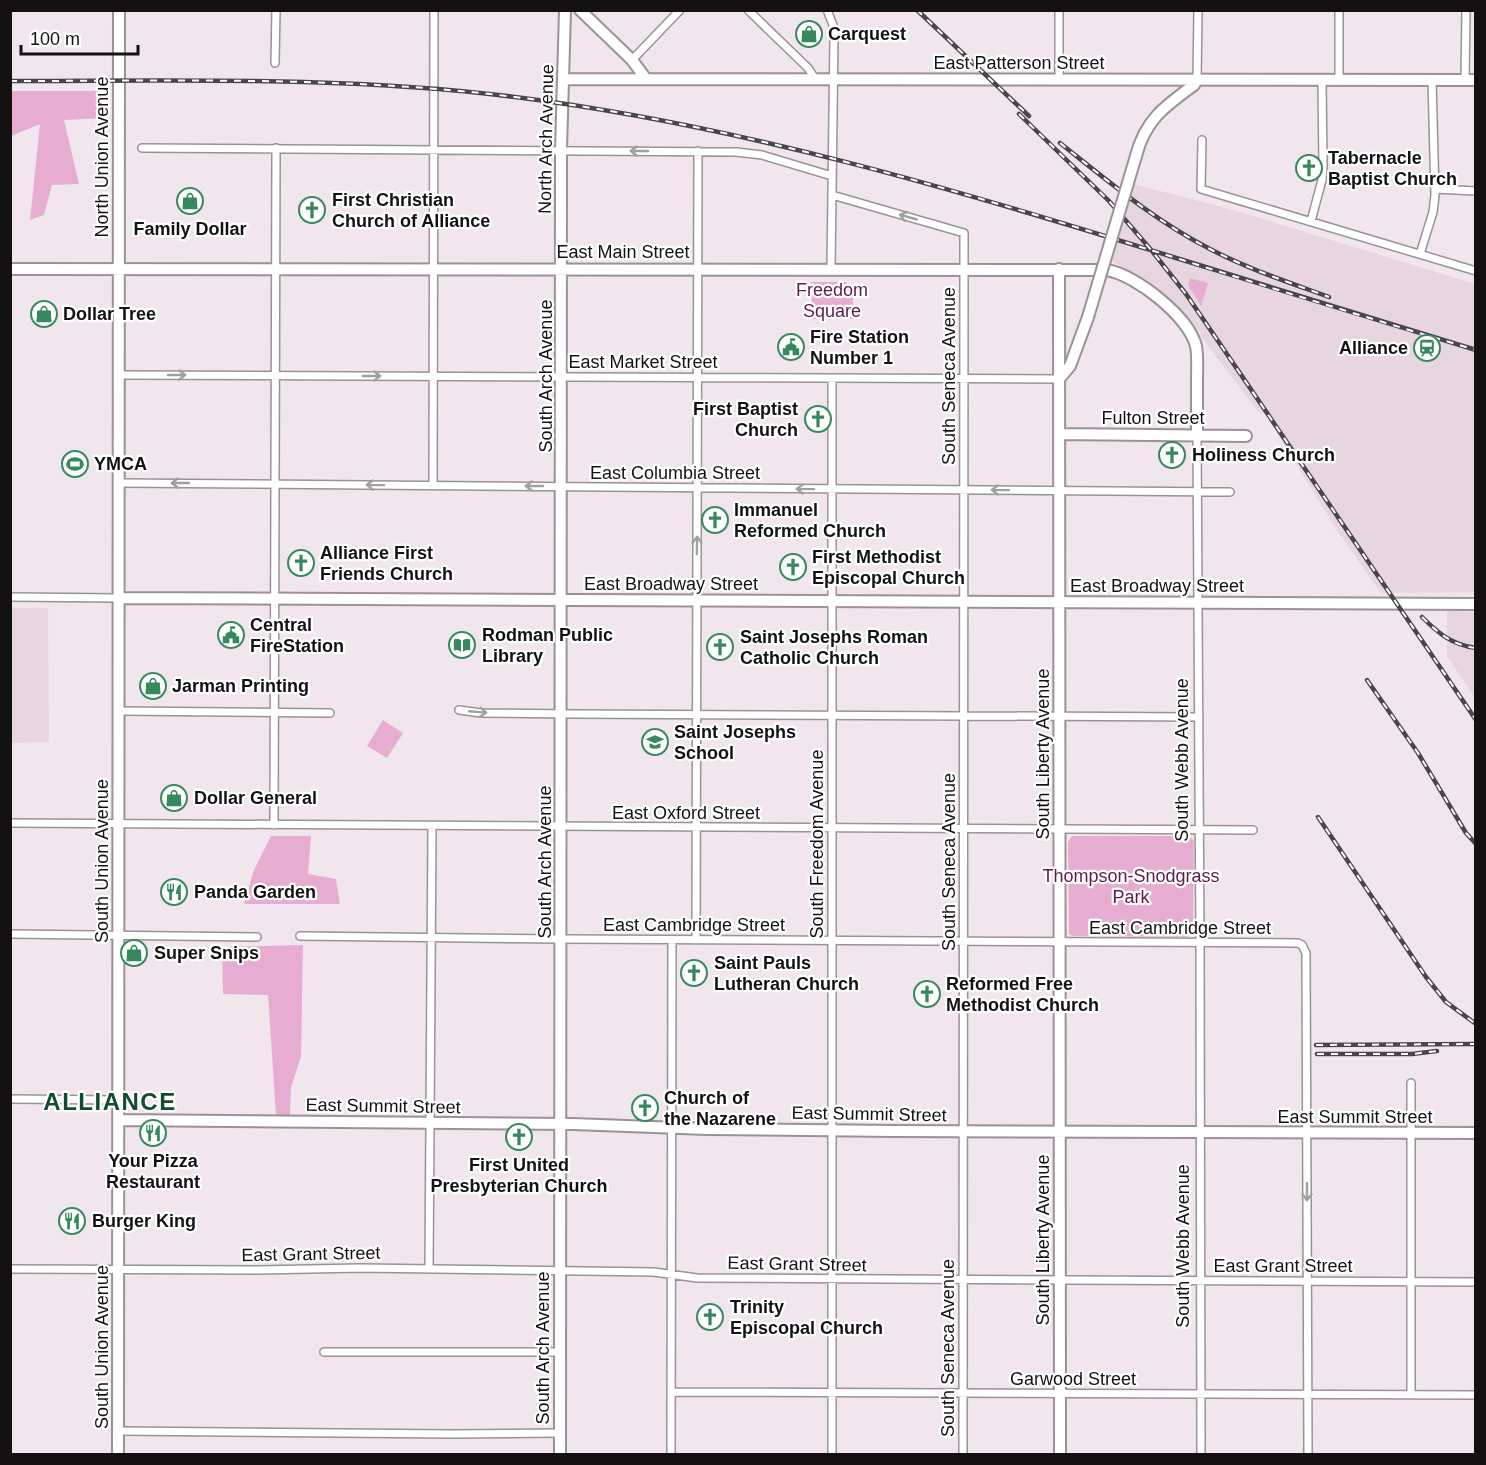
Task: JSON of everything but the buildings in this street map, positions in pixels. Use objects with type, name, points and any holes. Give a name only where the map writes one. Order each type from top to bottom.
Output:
[{"type":"street","name":"North Union Avenue","points":[[119,10],[119,268]]},
{"type":"street","points":[[275,63],[276,10]]},
{"type":"street","points":[[434,10],[434,486]]},
{"type":"street","name":"North Arch Avenue","points":[[562,269],[561,150],[566,10]]},
{"type":"street","points":[[580,10],[632,60],[646,79]]},
{"type":"street","points":[[632,60],[680,10]]},
{"type":"street","points":[[748,10],[808,68],[815,79]]},
{"type":"street","points":[[827,10],[834,30],[831,269]]},
{"type":"street","points":[[1059,10],[1059,80]]},
{"type":"street","points":[[1059,378],[1070,366],[1088,317],[1142,136],[1155,117],[1197,80],[1198,10]]},
{"type":"street","points":[[1339,10],[1339,80]]},
{"type":"street","points":[[1466,10],[1470,80]]},
{"type":"street","name":"East Patterson Street","points":[[563,79],[1470,80]]},
{"type":"street","points":[[1311,221],[1322,180],[1322,80]]},
{"type":"street","points":[[1420,254],[1433,212],[1435,189],[1432,80]]},
{"type":"street","points":[[1202,140],[1200,189],[1476,271]]},
{"type":"street","points":[[142,148],[698,151],[760,154],[832,176]]},
{"type":"street","points":[[274,825],[276,148]]},
{"type":"street","points":[[696,940],[698,151]]},
{"type":"street","points":[[1435,189],[1476,191]]},
{"type":"street","name":"South Seneca Avenue","points":[[832,195],[964,233],[963,1455]]},
{"type":"street","name":"East Main Street","points":[[10,268],[1059,269],[1107,270],[1126,275]]},
{"type":"street","name":"South Union Avenue","points":[[118,1455],[119,268]]},
{"type":"street","name":"South Arch Avenue","points":[[560,1455],[562,269]]},
{"type":"street","name":"South Liberty Avenue","points":[[1059,269],[1060,1455]]},
{"type":"street","name":"South Webb Avenue","points":[[1126,275],[1168,307],[1184,324],[1193,339],[1197,355],[1201,1455]]},
{"type":"street","name":"East Market Street","points":[[118,375],[1059,378]]},
{"type":"street","name":"South Freedom Avenue","points":[[832,378],[832,1455]]},
{"type":"street","name":"Fulton Street","points":[[1059,434],[1246,435]]},
{"type":"street","name":"East Columbia Street","points":[[119,483],[1230,492]]},
{"type":"street","points":[[10,597],[119,598]]},
{"type":"street","name":"East Broadway Street","points":[[119,598],[1476,604]]},
{"type":"street","points":[[459,710],[561,714],[1198,717]]},
{"type":"street","points":[[119,711],[330,713]]},
{"type":"street","name":"East Oxford Street","points":[[10,823],[696,829],[1253,830]]},
{"type":"street","points":[[429,1269],[428,1124],[432,826]]},
{"type":"street","points":[[10,934],[257,937]]},
{"type":"street","name":"East Cambridge Street","points":[[300,936],[1302,945],[1305,953],[1306,1133]]},
{"type":"street","points":[[671,1455],[672,940]]},
{"type":"street","points":[[1411,1083],[1411,1395]]},
{"type":"street","points":[[10,1098],[118,1100]]},
{"type":"street","name":"East Summit Street","points":[[118,1120],[560,1124],[832,1130],[1476,1133]]},
{"type":"street","points":[[1306,1133],[1308,1455]]},
{"type":"street","name":"East Grant Street","points":[[10,1269],[429,1269],[654,1272],[697,1278],[1476,1282]]},
{"type":"street","points":[[324,1352],[559,1352]]},
{"type":"street","name":"Garwood Street","points":[[670,1392],[1476,1395]]},
{"type":"street","points":[[118,1431],[560,1433]]},
{"type":"shaded area","points":[[1133,184],[1230,209],[1475,284],[1475,592],[1381,593],[1334,526],[1266,415],[1257,410],[1201,337],[1200,332],[1182,310],[1142,279],[1112,261]],"holes":[[[1190,278],[1207,283],[1201,305],[1188,285]]]},
{"type":"shaded area","points":[[11,608],[48,608],[49,742],[11,743]]},
{"type":"shaded area","points":[[1447,611],[1475,612],[1475,698],[1447,656]]},
{"type":"green space","points":[[11,91],[107,91],[106,118],[64,120],[79,184],[52,185],[44,215],[30,220],[40,124],[11,136]]},
{"type":"green space","points":[[1190,278],[1208,283],[1201,306],[1188,285]]},
{"type":"green space","name":"Freedom Square","points":[[811,282],[846,282],[853,292],[853,319],[812,319]]},
{"type":"green space","points":[[383,720],[403,733],[387,758],[367,746]]},
{"type":"green space","points":[[271,836],[311,836],[308,874],[336,879],[340,904],[244,904],[254,870]]},
{"type":"green space","name":"Thompson-Snodgrass Park","points":[[1072,836],[1189,836],[1194,841],[1193,932],[1188,937],[1073,936],[1069,934],[1068,842]]},
{"type":"green space","points":[[303,945],[301,1056],[291,1088],[290,1115],[276,1115],[268,995],[223,994],[222,947]]},
{"type":"railway","points":[[917,10],[1029,116]]},
{"type":"railway","points":[[10,81],[263,81],[452,90],[599,109],[682,124],[765,142],[929,184],[1476,350]]},
{"type":"railway","points":[[1019,114],[1109,201],[1186,294],[1476,720]]},
{"type":"railway","points":[[1060,143],[1132,200],[1190,238],[1239,263],[1329,297]]},
{"type":"railway","points":[[1422,617],[1446,637],[1476,648]]},
{"type":"railway","points":[[1367,680],[1418,753],[1466,833],[1476,844]]},
{"type":"railway","points":[[1318,817],[1426,977],[1446,1002],[1476,1024]]},
{"type":"railway","points":[[1316,1045],[1476,1044]]},
{"type":"railway","points":[[1317,1054],[1412,1054],[1437,1051]]},
{"type":"place","name":"Carquest","points":[[809,34]]},
{"type":"place","name":"Tabernacle Baptist Church","points":[[1309,168]]},
{"type":"place","name":"Family Dollar","points":[[190,201]]},
{"type":"place","name":"First Christian Church of Alliance","points":[[312,210]]},
{"type":"place","name":"Dollar Tree","points":[[44,314]]},
{"type":"place","name":"Fire Station Number 1","points":[[791,347]]},
{"type":"place","name":"Alliance","points":[[1427,348]]},
{"type":"place","name":"First Baptist Church","points":[[818,419]]},
{"type":"place","name":"Holiness Church","points":[[1172,455]]},
{"type":"place","name":"YMCA","points":[[75,464]]},
{"type":"place","name":"Immanuel Reformed Church","points":[[715,520]]},
{"type":"place","name":"Alliance First Friends Church","points":[[301,563]]},
{"type":"place","name":"First Methodist Episcopal Church","points":[[793,567]]},
{"type":"place","name":"Central FireStation","points":[[231,635]]},
{"type":"place","name":"Rodman Public Library","points":[[462,645]]},
{"type":"place","name":"Saint Josephs Roman Catholic Church","points":[[720,647]]},
{"type":"place","name":"Jarman Printing","points":[[153,686]]},
{"type":"place","name":"Saint Josephs School","points":[[655,742]]},
{"type":"place","name":"Dollar General","points":[[174,798]]},
{"type":"place","name":"Panda Garden","points":[[174,892]]},
{"type":"place","name":"Super Snips","points":[[134,953]]},
{"type":"place","name":"Saint Pauls Lutheran Church","points":[[694,973]]},
{"type":"place","name":"Reformed Free Methodist Church","points":[[927,994]]},
{"type":"place","name":"Church of the Nazarene","points":[[645,1108]]},
{"type":"place","name":"Your Pizza Restaurant","points":[[153,1133]]},
{"type":"place","name":"First United Presbyterian Church","points":[[519,1137]]},
{"type":"place","name":"Burger King","points":[[72,1221]]},
{"type":"place","name":"Trinity Episcopal Church","points":[[710,1317]]},
{"type":"district","name":"ALLIANCE","points":[[110,1101]]}]
